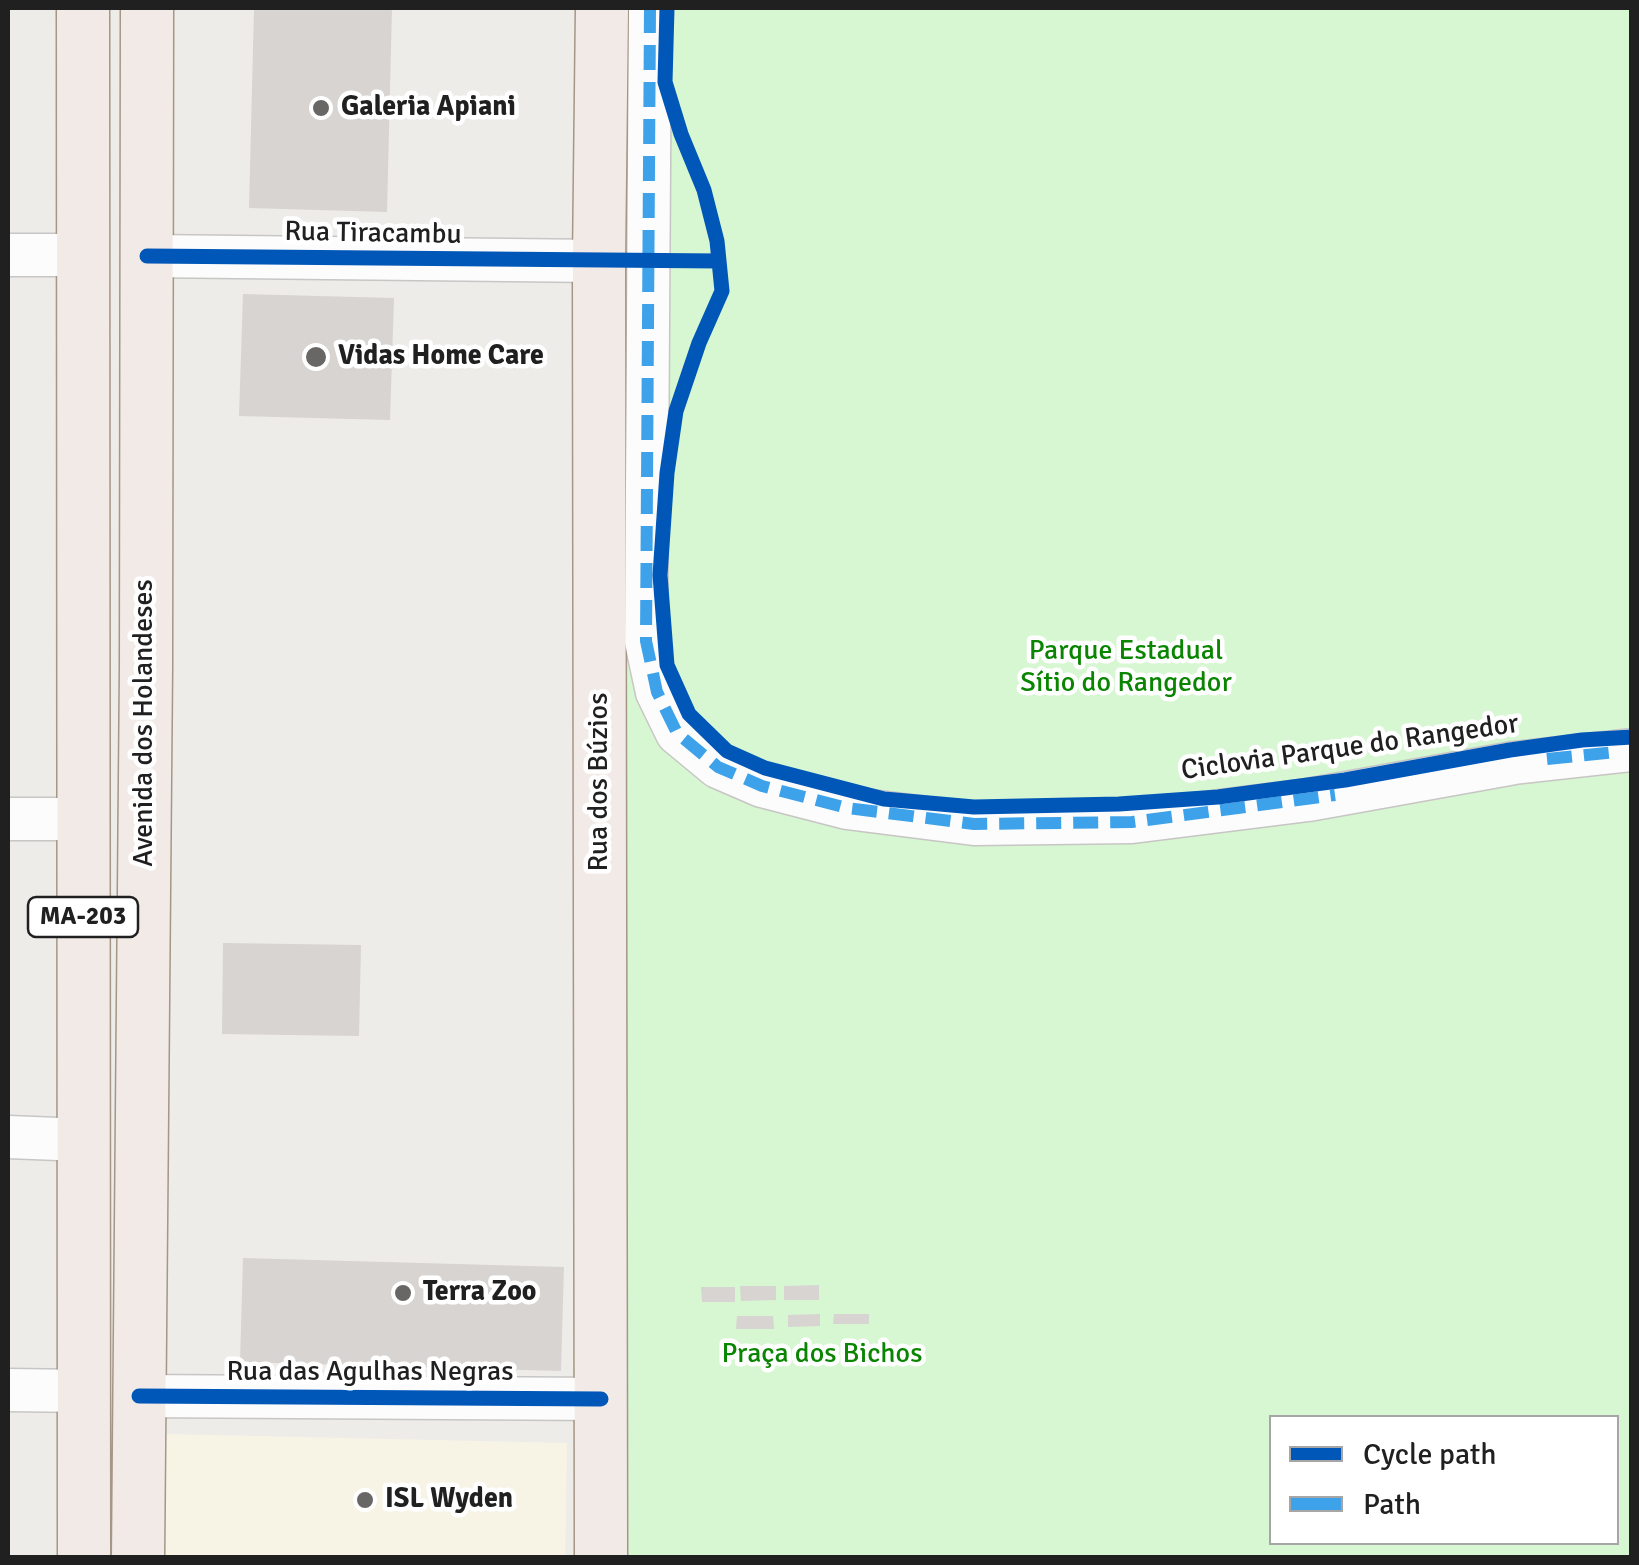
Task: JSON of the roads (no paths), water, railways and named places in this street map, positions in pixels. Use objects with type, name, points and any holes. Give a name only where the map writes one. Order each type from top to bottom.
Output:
[{"type":"main road","name":"MA-203","points":[[82,8],[84,1558]]},
{"type":"main road","name":"Avenida dos Holandeses","points":[[138,1558],[147,8]]},
{"type":"main road","name":"Rua dos Búzios","points":[[601,1558],[602,8]]},
{"type":"main road","points":[[82,106],[108,106],[120,113],[125,127],[130,342],[134,362],[147,381]]},
{"type":"main road","points":[[81,443],[95,490],[94,657],[99,666],[109,670],[134,671],[146,667]]},
{"type":"street","points":[[650,8],[646,642],[657,692],[677,734],[718,766],[762,786],[848,808],[974,824],[1132,822],[1308,800],[1514,763],[1632,750]]},
{"type":"street","points":[[8,255],[82,255]]},
{"type":"street","name":"Rua Tiracambu","points":[[147,256],[599,261]]},
{"type":"street","points":[[8,819],[83,819]]},
{"type":"street","points":[[8,1137],[84,1140]]},
{"type":"street","points":[[8,1390],[85,1391]]},
{"type":"street","name":"Rua das Agulhas Negras","points":[[139,1396],[602,1399]]},
{"type":"place","name":"Galeria Apiani","points":[[321,108]]},
{"type":"place","name":"Vidas Home Care","points":[[316,357]]},
{"type":"place","name":"Terra Zoo","points":[[403,1293]]},
{"type":"place","name":"ISL Wyden","points":[[365,1500]]},
{"type":"park label","name":"Parque Estadual Sítio do Rangedor","points":[[1126,668]]},
{"type":"park label","name":"Praça dos Bichos","points":[[822,1355]]}]
